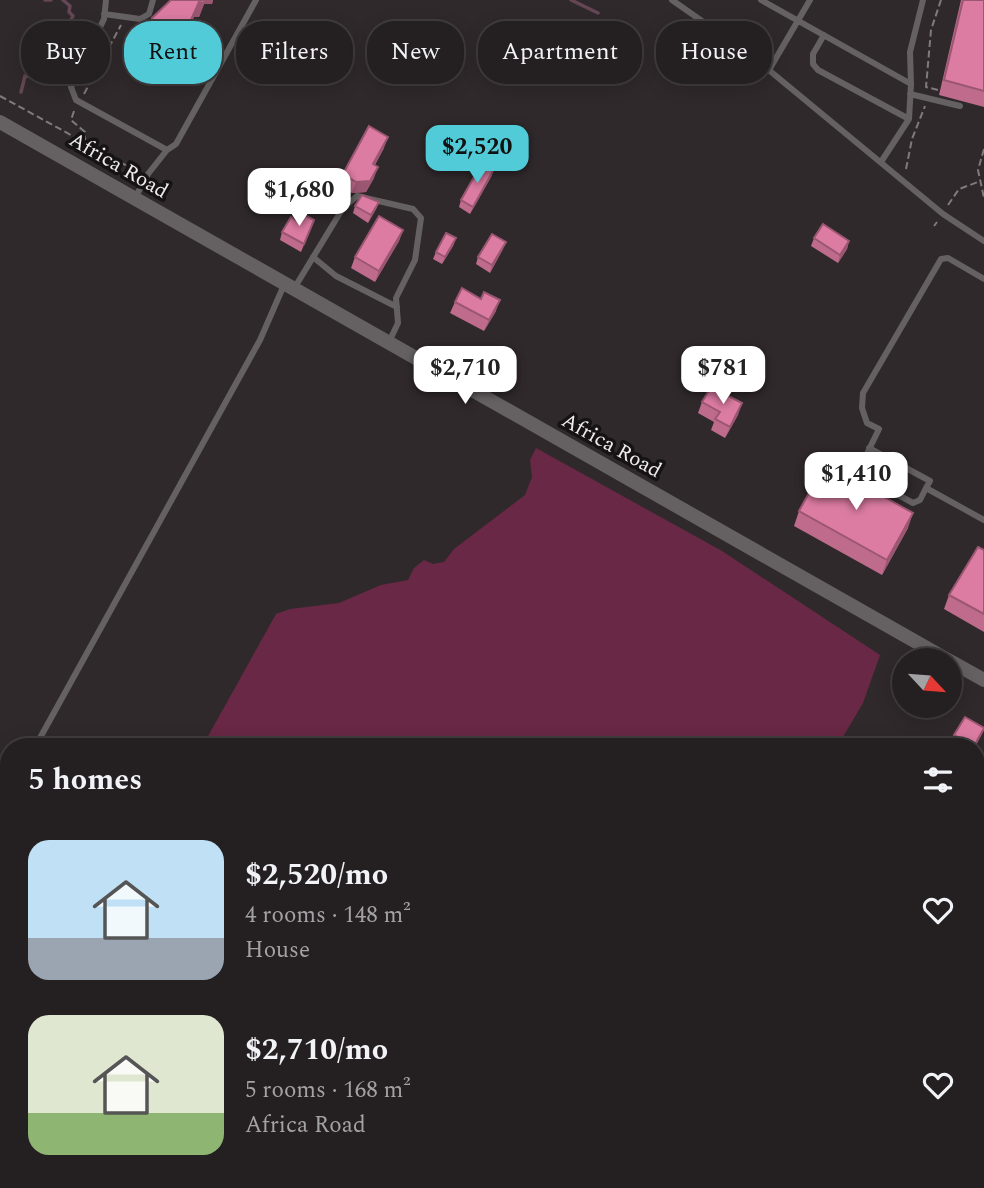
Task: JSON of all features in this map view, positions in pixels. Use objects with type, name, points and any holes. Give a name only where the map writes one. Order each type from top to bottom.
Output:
[{"type":"street","name":"Africa Road","points":[[0,122],[928,648]]},
{"type":"street","name":"Africa Road","points":[[962,667],[984,680]]},
{"type":"lane","points":[[106,0],[104,14],[71,87],[76,100],[167,150]]},
{"type":"lane","points":[[104,14],[140,19],[149,14],[153,0]]},
{"type":"lane","points":[[135,198],[146,176],[167,150],[176,144],[256,0]]},
{"type":"lane","points":[[672,0],[701,21]]},
{"type":"lane","points":[[761,0],[911,84]]},
{"type":"lane","points":[[772,65],[810,0]]},
{"type":"lane","points":[[881,162],[909,119],[910,52],[923,0]]},
{"type":"lane","points":[[824,35],[813,54],[813,64],[818,70],[909,119]]},
{"type":"lane","points":[[772,72],[943,214],[984,241]]},
{"type":"lane","points":[[910,94],[960,106]]},
{"type":"lane","points":[[40,738],[289,286],[313,257],[343,208],[357,196],[413,209],[421,218],[420,243],[415,260],[396,298],[398,323],[389,342]]},
{"type":"lane","points":[[313,257],[337,276],[397,307]]},
{"type":"lane","points":[[870,448],[930,481],[920,500],[913,503],[864,476],[860,468],[879,429],[867,423],[862,408],[863,393],[941,259],[948,258],[984,279]]},
{"type":"lane","points":[[926,488],[984,520]]},
{"type":"path","points":[[906,169],[912,139],[923,116],[932,30],[941,0]]},
{"type":"path","points":[[82,97],[121,25],[124,25]]},
{"type":"path","points":[[926,87],[938,90]]},
{"type":"path","points":[[0,96],[146,176]]},
{"type":"path","points":[[76,107],[71,120],[85,132],[85,142]]},
{"type":"path","points":[[984,149],[978,170],[984,198]]},
{"type":"path","points":[[947,206],[960,189],[979,182]]},
{"type":"path","points":[[934,226],[937,222]]},
{"type":"shaded area","points":[[536,448],[722,551],[880,655],[863,703],[842,738],[207,738],[276,614],[290,609],[339,603],[381,585],[408,580],[414,568],[424,560],[433,564],[444,562],[454,549],[525,495],[532,477],[530,460]]},
{"type":"building","points":[[171,0],[205,0],[204,3],[199,2],[190,21],[152,21]]},
{"type":"building","points":[[963,0],[984,0],[984,91],[944,80]]},
{"type":"building","points":[[369,126],[388,137],[373,164],[378,167],[370,181],[356,182],[343,174]]},
{"type":"building","points":[[482,163],[494,169],[473,207],[461,200]]},
{"type":"building","points":[[362,195],[379,202],[371,215],[355,206]]},
{"type":"building","points":[[301,213],[314,220],[304,244],[282,232],[291,217],[297,221]]},
{"type":"building","points":[[379,216],[403,230],[379,271],[355,257]]},
{"type":"building","points":[[823,224],[849,241],[840,255],[814,238]]},
{"type":"building","points":[[446,233],[456,238],[445,257],[436,252]]},
{"type":"building","points":[[492,234],[506,242],[492,265],[478,257]]},
{"type":"building","points":[[462,288],[481,299],[484,292],[500,300],[489,320],[455,302]]},
{"type":"building","points":[[711,387],[742,403],[730,427],[715,419],[720,412],[702,402]]},
{"type":"building","points":[[825,464],[913,513],[887,560],[799,511]]},
{"type":"building","points":[[978,547],[984,550],[984,614],[949,595]]},
{"type":"building","points":[[965,717],[984,728],[978,738],[959,738],[954,735]]},
{"type":"waterway","points":[[45,0],[51,0]]},
{"type":"waterway","points":[[21,92],[25,76],[39,77],[48,44],[59,39],[52,31],[52,23],[60,22],[65,30],[73,16],[69,12],[70,6],[63,0]]},
{"type":"waterway","points":[[571,0],[598,13]]}]
